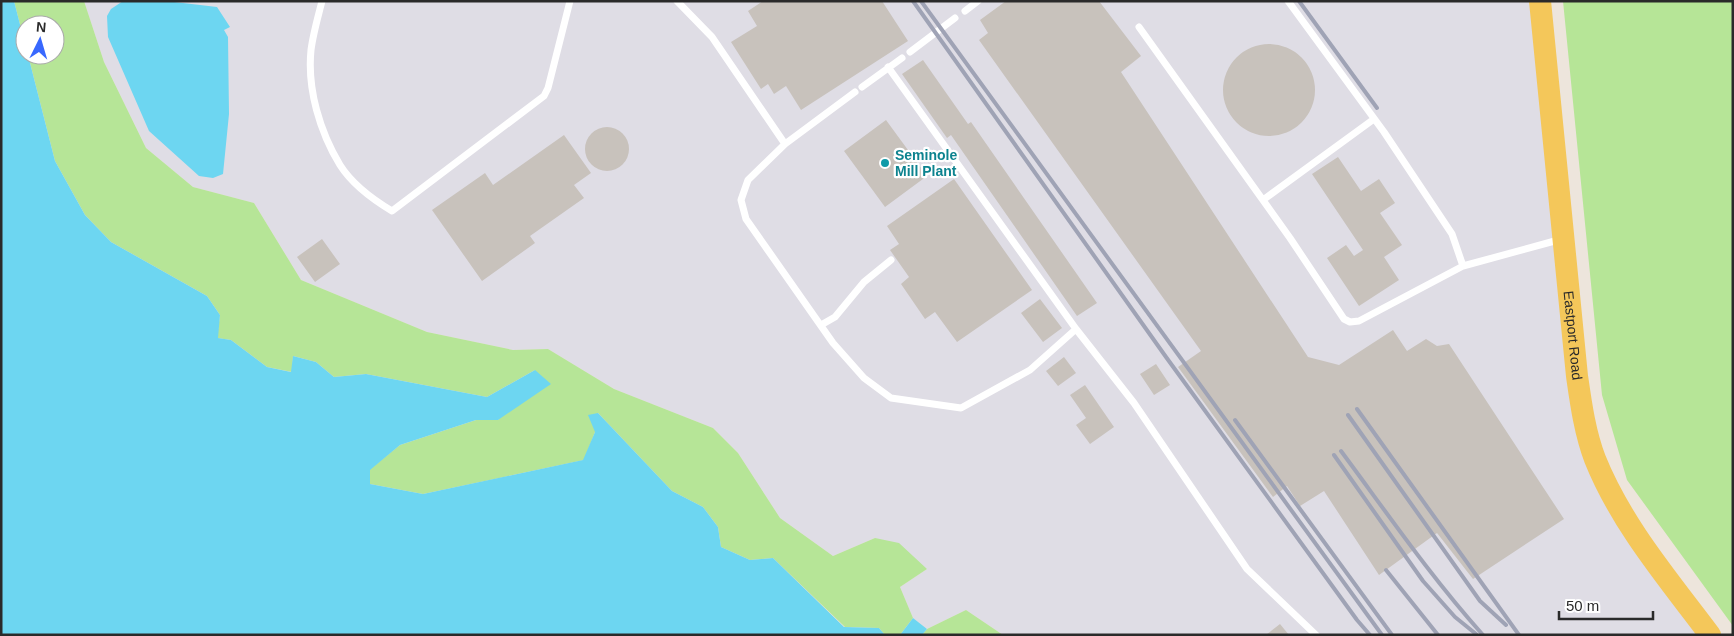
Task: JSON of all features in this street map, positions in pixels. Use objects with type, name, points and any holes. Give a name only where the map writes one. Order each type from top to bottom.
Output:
[{"type":"main road","name":"Eastport Road","points":[[1540,1],[1577,376],[1583,415],[1594,458],[1621,513],[1710,635]]},
{"type":"lane","points":[[322,1],[312,50],[311,77],[317,112],[340,165],[356,184],[392,211],[544,96],[548,88],[570,1]]},
{"type":"lane","points":[[677,1],[712,37],[785,144]]},
{"type":"lane","points":[[965,11],[978,1]]},
{"type":"lane","points":[[1288,1],[1374,119],[1452,234],[1463,266]]},
{"type":"lane","points":[[910,52],[955,18]]},
{"type":"lane","points":[[1139,26],[1263,200],[1344,319],[1350,322],[1359,321],[1463,266],[1563,239]]},
{"type":"lane","points":[[862,87],[902,58]]},
{"type":"lane","points":[[888,67],[1076,329],[1134,403],[1247,569],[1316,635]]},
{"type":"lane","points":[[854,92],[785,144],[748,180],[741,200],[746,219],[821,325],[864,378],[891,398],[961,408],[1030,370],[1076,329]]},
{"type":"lane","points":[[1263,200],[1374,119]]},
{"type":"lane","points":[[821,325],[835,317],[870,276],[891,260]]},
{"type":"shaded area","points":[[84,1],[1533,1],[1583,443],[1701,635],[1003,635],[966,610],[927,629],[913,618],[900,587],[927,569],[875,538],[833,556],[780,518],[738,453],[713,428],[614,389],[548,349],[513,350],[427,332],[301,280],[254,203],[193,187],[146,148],[104,62]]},
{"type":"green space","points":[[14,1],[84,1],[104,62],[146,148],[193,187],[254,203],[301,280],[427,332],[513,350],[548,349],[614,389],[713,428],[738,453],[780,518],[833,556],[875,538],[899,543],[927,569],[900,587],[913,618],[900,635],[885,635],[879,628],[845,627],[773,558],[750,560],[721,547],[718,527],[703,507],[672,491],[598,413],[595,432],[584,460],[423,494],[370,484],[369,470],[400,445],[476,420],[498,420],[535,370],[487,397],[366,374],[334,377],[316,362],[293,356],[292,372],[267,367],[231,340],[217,338],[220,315],[207,296],[111,242],[85,215],[55,161],[31,65],[65,65],[65,15],[18,15]]},
{"type":"green space","points":[[1563,1],[1733,1],[1733,626],[1627,480],[1602,395]]},
{"type":"green space","points":[[966,610],[1003,635],[922,635],[927,629]]},
{"type":"water","points":[[1,1],[14,1],[18,15],[15,15],[15,65],[31,65],[55,161],[85,215],[111,242],[207,296],[220,315],[218,338],[231,340],[267,367],[291,372],[293,356],[316,362],[334,377],[366,374],[487,397],[535,370],[551,384],[498,420],[476,420],[400,445],[370,470],[370,484],[423,494],[583,460],[595,432],[588,415],[598,413],[672,491],[703,507],[718,527],[721,547],[750,560],[773,558],[844,627],[879,628],[885,635],[1,635]]},
{"type":"water","points":[[123,1],[166,1],[217,7],[230,27],[224,30],[228,37],[229,114],[223,174],[213,178],[199,176],[149,131],[108,37],[107,16],[111,9]]},
{"type":"water","points":[[913,618],[927,629],[922,635],[900,635]]},
{"type":"building","points":[[763,1],[882,1],[908,41],[801,110],[786,86],[774,94],[768,84],[761,89],[731,42],[757,26],[748,11]]},
{"type":"building","points":[[1006,1],[1099,1],[1141,56],[1121,72],[1308,357],[1339,365],[1393,330],[1407,351],[1426,339],[1437,346],[1449,344],[1564,519],[1473,579],[1437,533],[1379,575],[1324,491],[1300,506],[1287,486],[1273,497],[1178,367],[1201,351],[979,40],[988,33],[980,20]]},
{"type":"building","points":[[1269,44],[1287,47],[1302,57],[1312,72],[1315,90],[1312,108],[1302,123],[1287,133],[1269,136],[1251,133],[1236,123],[1226,108],[1223,90],[1226,72],[1236,57],[1251,47]]},
{"type":"building","points":[[923,60],[968,124],[971,122],[1097,303],[1077,316],[951,135],[947,138],[902,74]]},
{"type":"building","name":"Seminole Mill Plant","points":[[886,120],[927,176],[885,207],[844,151]]},
{"type":"building","points":[[607,127],[619,131],[625,137],[629,149],[625,161],[619,167],[607,171],[595,167],[589,161],[585,149],[589,137],[595,131]]},
{"type":"building","points":[[564,135],[591,173],[574,185],[584,198],[530,236],[535,243],[482,281],[432,210],[485,173],[493,185]]},
{"type":"building","points":[[1338,157],[1361,191],[1379,179],[1395,203],[1380,213],[1402,245],[1384,257],[1399,280],[1359,306],[1327,258],[1346,245],[1354,256],[1363,250],[1312,174]]},
{"type":"building","points":[[954,179],[1032,290],[957,342],[935,312],[925,319],[901,284],[909,277],[890,250],[899,244],[887,226]]},
{"type":"building","points":[[322,239],[340,264],[315,282],[297,257]]},
{"type":"building","points":[[1040,299],[1062,328],[1043,342],[1021,313]]},
{"type":"building","points":[[1064,357],[1076,373],[1058,386],[1046,371]]},
{"type":"building","points":[[1156,364],[1170,385],[1154,395],[1140,374]]},
{"type":"building","points":[[1085,385],[1114,427],[1090,444],[1076,425],[1086,418],[1070,395]]},
{"type":"building","points":[[1280,624],[1289,635],[1266,635]]},
{"type":"railway","points":[[913,1],[1166,357],[1357,620],[1370,635]]},
{"type":"railway","points":[[921,1],[1382,635]]},
{"type":"railway","points":[[1299,1],[1377,108]]},
{"type":"railway","points":[[1357,409],[1519,635]]},
{"type":"railway","points":[[1348,415],[1480,601],[1506,625]]},
{"type":"railway","points":[[1235,420],[1392,635]]},
{"type":"railway","points":[[1341,451],[1427,568],[1483,635]]},
{"type":"railway","points":[[1334,455],[1423,581],[1455,617],[1476,634]]},
{"type":"railway","points":[[1386,570],[1438,635]]},
{"type":"place","name":"Seminole Mill Plant","points":[[885,163]]}]
